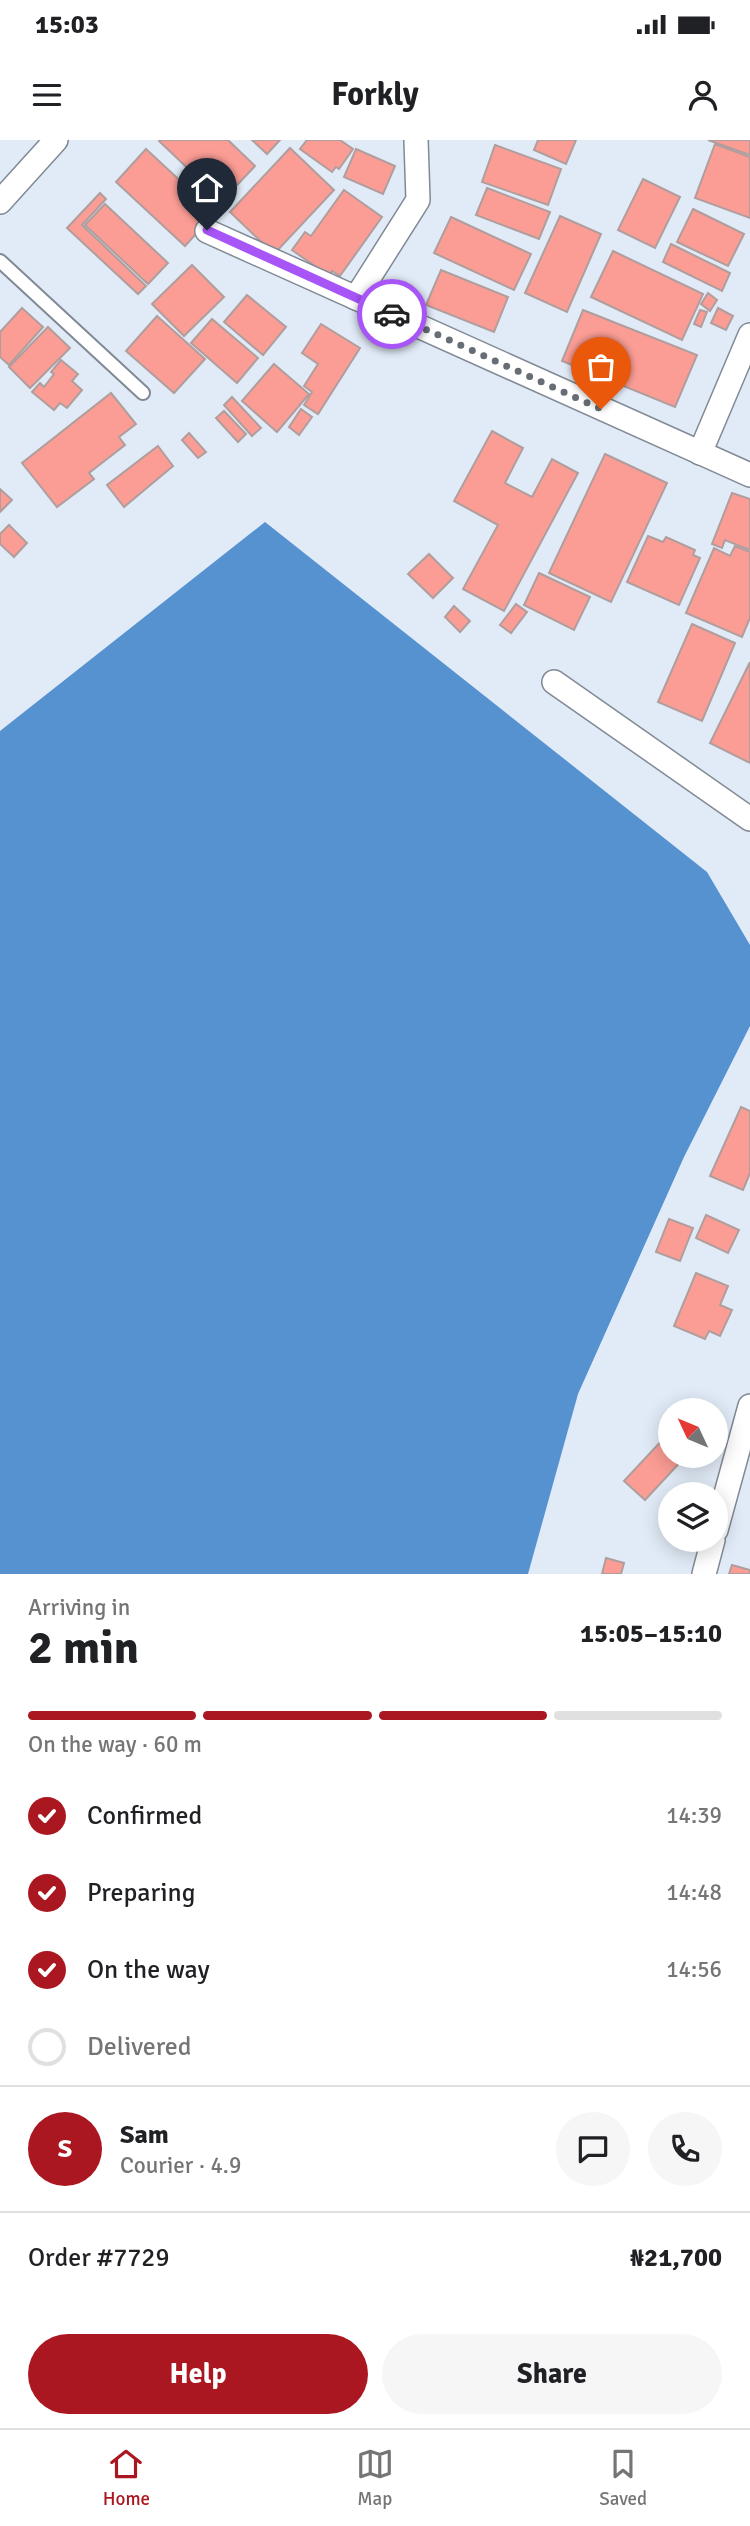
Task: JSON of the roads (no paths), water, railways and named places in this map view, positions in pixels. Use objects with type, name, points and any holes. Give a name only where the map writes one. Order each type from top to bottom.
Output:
[{"type":"street","points":[[0,202],[8,177],[57,140]]},
{"type":"street","points":[[356,298],[418,200],[416,140]]},
{"type":"street","points":[[207,230],[750,475]]},
{"type":"street","points":[[699,453],[750,335]]},
{"type":"street","points":[[554,682],[750,819]]},
{"type":"street","points":[[728,1486],[750,1406]]},
{"type":"street","points":[[704,1574],[710,1552]]},
{"type":"lane","points":[[0,261],[142,393]]},
{"type":"water","points":[[265,522],[707,872],[750,945],[750,1026],[684,1157],[578,1394],[528,1574],[0,1574],[0,731]]}]
